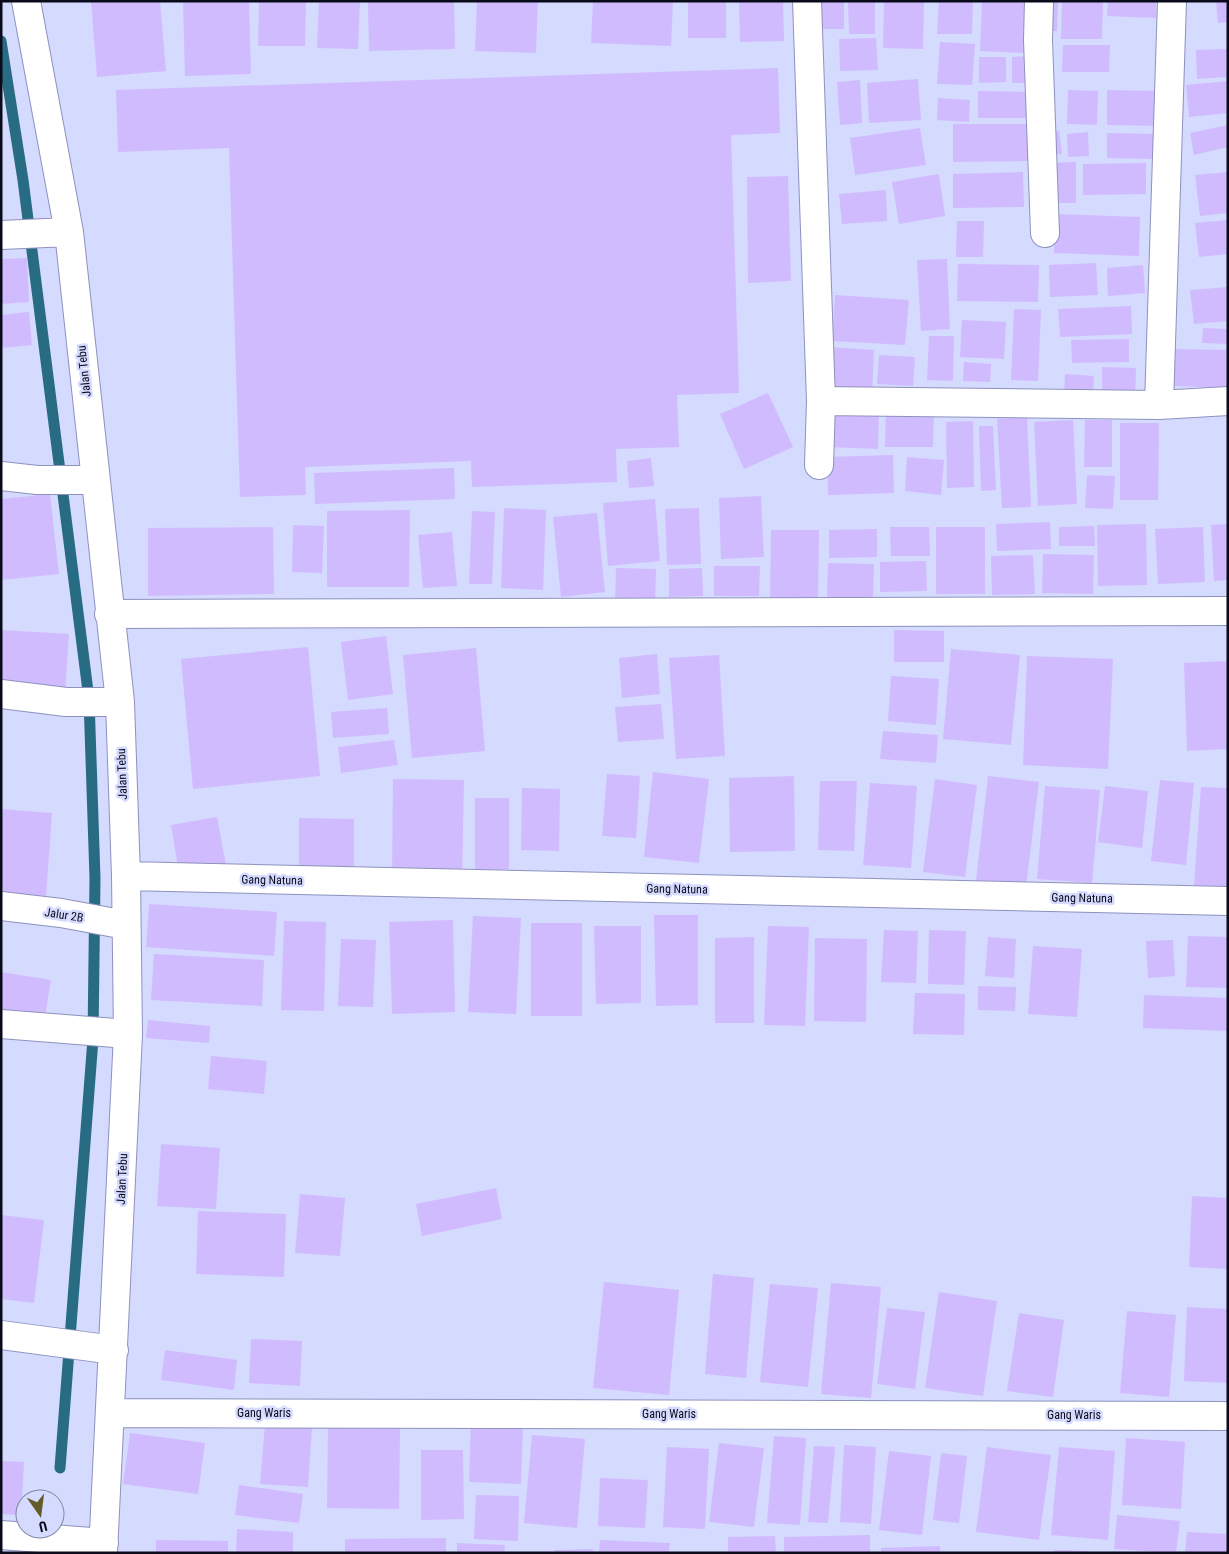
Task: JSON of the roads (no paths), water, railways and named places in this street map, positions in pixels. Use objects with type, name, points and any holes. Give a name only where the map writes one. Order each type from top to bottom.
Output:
[{"type":"street","name":"Jalan Tebu","points":[[26,1],[62,232],[88,480],[109,614],[113,702],[126,876],[120,924],[118,1034],[101,1348],[110,1413],[103,1548]]},
{"type":"street","points":[[807,1],[821,401],[819,465]]},
{"type":"street","points":[[1039,1],[1045,233]]},
{"type":"street","points":[[1159,405],[1172,1]]},
{"type":"street","points":[[6,235],[62,232]]},
{"type":"street","points":[[821,401],[1159,405],[1228,400]]},
{"type":"street","points":[[1,476],[37,480],[88,480]]},
{"type":"street","points":[[109,614],[1228,611]]},
{"type":"street","points":[[1,694],[66,702],[113,702]]},
{"type":"street","name":"Gang Natuna","points":[[126,876],[1228,901]]},
{"type":"street","name":"Jalur 2B","points":[[1,906],[61,913],[120,924]]},
{"type":"street","points":[[1,1024],[118,1034]]},
{"type":"street","points":[[1,1335],[101,1348]]},
{"type":"street","name":"Gang Waris","points":[[110,1413],[1228,1416]]},
{"type":"street","points":[[1,1535],[103,1548]]},
{"type":"waterway","points":[[1,41],[23,180],[89,699],[95,878],[93,1039],[60,1468]]}]
